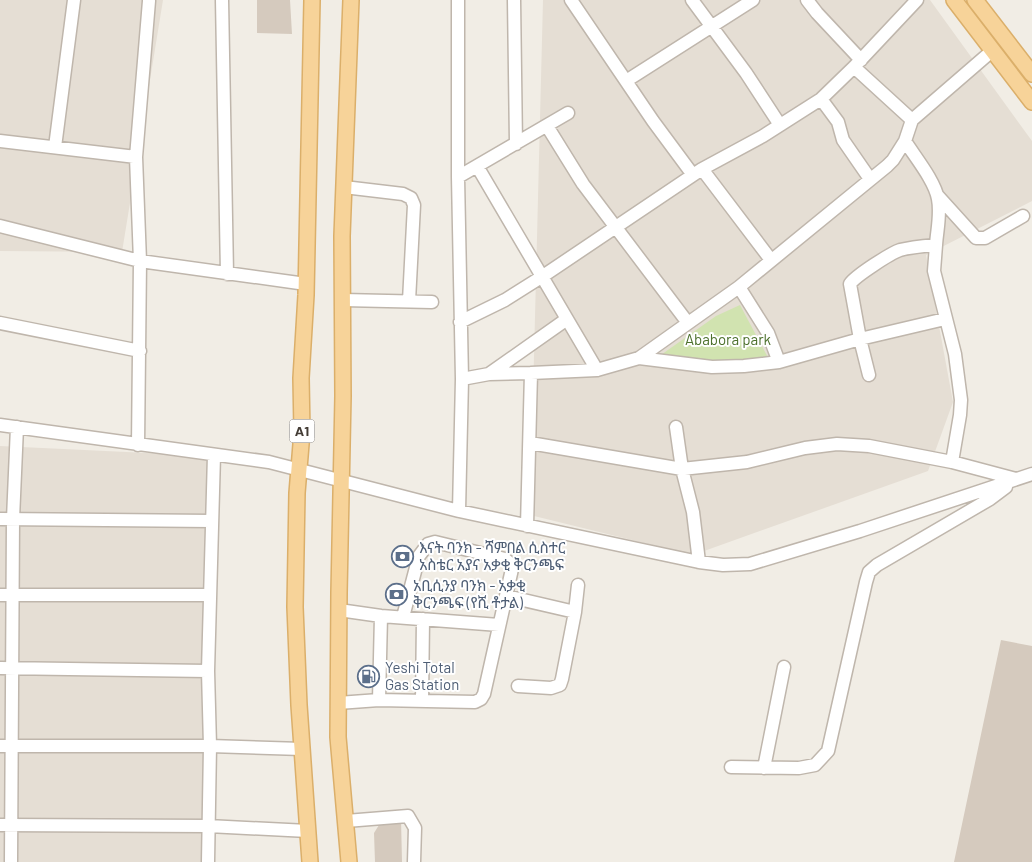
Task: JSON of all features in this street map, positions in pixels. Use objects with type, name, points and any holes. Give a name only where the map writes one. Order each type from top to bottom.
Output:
[{"type":"main road","name":"A1","points":[[310,862],[295,606],[298,469],[302,432],[301,378],[306,284],[312,0]]},
{"type":"main road","points":[[350,862],[338,737],[338,703],[342,480],[342,236],[351,0]]},
{"type":"main road","points":[[954,0],[1032,102]]},
{"type":"main road","points":[[976,0],[1029,67]]},
{"type":"street","points":[[55,147],[74,0]]},
{"type":"street","points":[[138,445],[140,262],[136,157],[150,0],[146,0]]},
{"type":"street","points":[[222,0],[227,274]]},
{"type":"street","points":[[458,0],[458,177],[462,379],[459,511]]},
{"type":"street","points":[[514,0],[516,144]]},
{"type":"street","points":[[571,0],[626,80],[697,172],[771,260]]},
{"type":"street","points":[[692,0],[746,73],[780,125]]},
{"type":"street","points":[[626,80],[753,0]]},
{"type":"street","points":[[807,0],[857,64],[912,120]]},
{"type":"street","points":[[460,322],[505,300],[697,172],[780,125],[820,99],[857,64],[917,0]]},
{"type":"street","points":[[462,379],[488,374],[597,370],[639,358],[739,287],[893,160],[905,141],[912,120],[993,50]]},
{"type":"street","points":[[820,99],[838,122],[843,140],[870,179]]},
{"type":"street","points":[[458,177],[568,113]]},
{"type":"street","points":[[547,126],[583,184],[688,323]]},
{"type":"street","points":[[0,141],[136,157]]},
{"type":"street","points":[[905,141],[934,186],[938,196],[939,209],[934,271],[955,354],[961,400],[952,462]]},
{"type":"street","points":[[477,166],[597,370]]},
{"type":"street","points":[[344,187],[403,194],[411,198],[414,205],[409,301]]},
{"type":"street","points":[[938,196],[976,238],[985,238],[1012,224],[1022,216]]},
{"type":"street","points":[[0,226],[140,262],[306,284]]},
{"type":"street","points":[[869,375],[850,288],[853,280],[898,251],[936,245]]},
{"type":"street","points":[[739,287],[768,333],[779,362]]},
{"type":"street","points":[[343,300],[432,302]]},
{"type":"street","points":[[488,374],[567,319]]},
{"type":"street","points":[[639,358],[712,367],[779,362],[945,319]]},
{"type":"street","points":[[0,323],[140,351]]},
{"type":"street","points":[[527,526],[531,373]]},
{"type":"street","points":[[0,425],[269,462],[459,511],[699,562],[723,565],[750,564],[860,531],[1032,474]]},
{"type":"street","points":[[676,426],[682,469],[693,512],[699,562]]},
{"type":"street","points":[[11,862],[6,825],[6,746],[13,668],[13,595],[6,519],[17,427]]},
{"type":"street","points":[[530,443],[682,469],[747,462],[805,448],[837,444],[869,446],[952,462],[1016,480]]},
{"type":"street","points":[[208,862],[210,746],[208,671],[214,455]]},
{"type":"street","points":[[731,767],[799,768],[816,765],[828,751],[869,572],[877,565],[990,499],[1016,480]]},
{"type":"street","points":[[6,519],[212,521]]},
{"type":"street","points":[[338,703],[379,700],[476,702],[481,699],[484,694],[512,569],[511,564],[505,559],[435,542],[428,544],[420,556],[403,617]]},
{"type":"street","points":[[518,686],[551,688],[560,685],[578,585]]},
{"type":"street","points":[[0,595],[210,595]]},
{"type":"street","points":[[506,596],[574,612]]},
{"type":"street","points":[[339,610],[381,616],[499,625]]},
{"type":"street","points":[[379,700],[381,616]]},
{"type":"street","points":[[422,701],[423,619]]},
{"type":"street","points":[[764,768],[784,666]]},
{"type":"street","points":[[0,668],[208,671]]},
{"type":"street","points":[[6,746],[210,746],[302,749]]},
{"type":"street","points":[[346,821],[408,816],[415,828],[414,862]]},
{"type":"street","points":[[6,825],[208,826],[308,831]]},
{"type":"shaded area","points":[[0,0],[163,0],[122,252],[0,251]]},
{"type":"shaded area","points":[[543,0],[930,0],[1032,141],[1032,201],[926,255],[953,402],[928,471],[693,555],[530,515]]},
{"type":"shaded area","points":[[0,446],[211,456],[208,862],[0,862]]},
{"type":"green space","name":"Ababora park","points":[[740,305],[771,363],[749,366],[658,357],[716,316]]},
{"type":"building","points":[[257,0],[290,0],[292,34],[257,33]]},
{"type":"building","points":[[1001,640],[1032,646],[1032,862],[954,862]]},
{"type":"building","points":[[401,819],[402,862],[375,862],[374,833],[382,822]]},
{"type":"place","name":"እናት ባንክ - ሻምበል ሲስተር አስቴር አያና አቃቂ ቅርንጫፍ","points":[[403,557]]},
{"type":"place","name":"አቢሲንያ ባንክ - አቃቂ ቅርንጫፍ (የሺ ቶታል)","points":[[397,595]]},
{"type":"place","name":"Yeshi Total Gas Station","points":[[369,677]]}]
